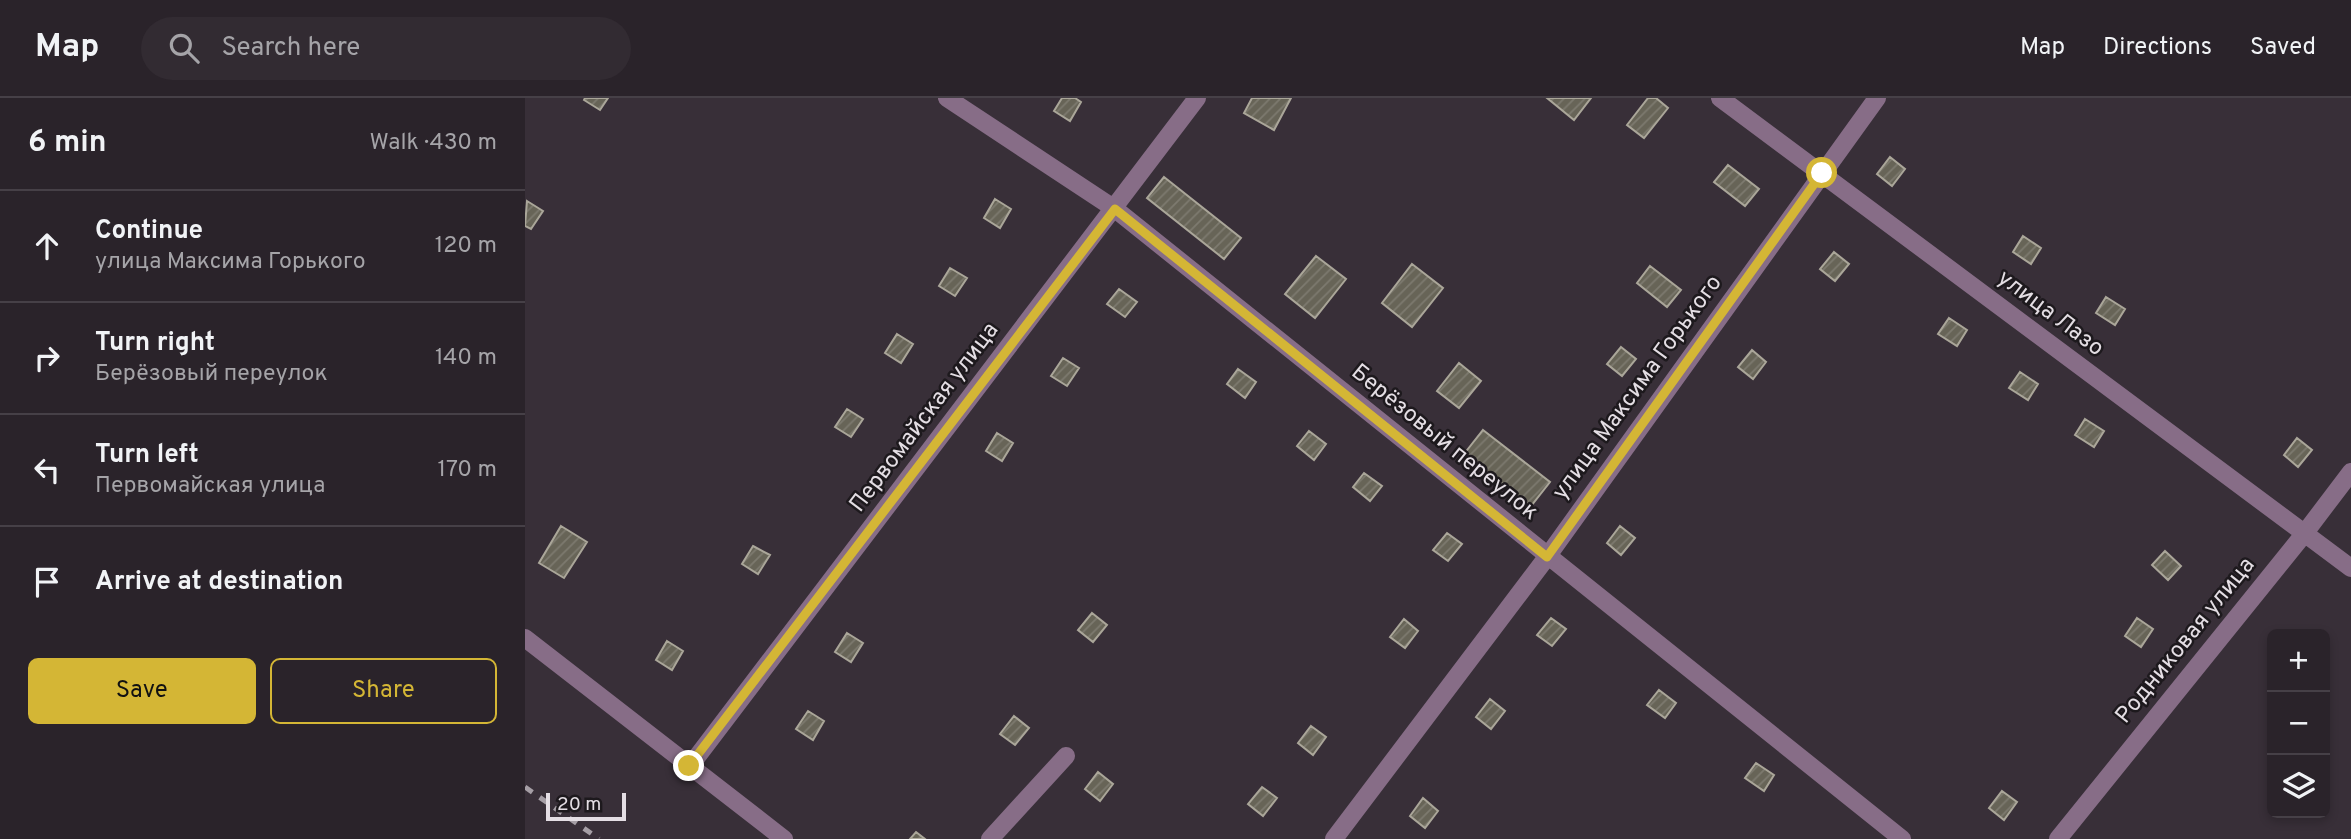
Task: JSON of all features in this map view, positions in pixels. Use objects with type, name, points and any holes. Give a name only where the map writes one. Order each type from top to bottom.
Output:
[{"type":"street","name":"Берёзовый переулок","points":[[947,98],[1115,209],[1902,839]]},
{"type":"street","name":"Первомайская улица","points":[[689,766],[1197,98]]},
{"type":"street","name":"улица Лазо","points":[[1720,98],[2351,568]]},
{"type":"street","name":"улица Максима Горького","points":[[1334,839],[1547,557],[1877,98]]},
{"type":"street","name":"Родниковая улица","points":[[2058,839],[2351,472]]},
{"type":"street","points":[[525,638],[784,839]]},
{"type":"street","points":[[990,839],[1066,756]]},
{"type":"building","points":[[608,98],[600,110],[584,100]]},
{"type":"building","points":[[1062,98],[1075,98],[1081,102],[1070,121],[1054,111]]},
{"type":"building","points":[[1252,98],[1291,98],[1274,130],[1244,113]]},
{"type":"building","points":[[1547,98],[1591,98],[1574,120]]},
{"type":"building","points":[[1648,98],[1656,98],[1668,108],[1644,138],[1627,125]]},
{"type":"building","points":[[1890,157],[1905,169],[1892,186],[1877,174]]},
{"type":"building","points":[[1728,165],[1759,189],[1745,206],[1714,182]]},
{"type":"building","points":[[1164,177],[1241,238],[1224,259],[1147,198]]},
{"type":"building","points":[[995,199],[1011,209],[1000,228],[984,218]]},
{"type":"building","points":[[527,201],[543,211],[531,229],[525,226]]},
{"type":"building","points":[[2023,236],[2041,248],[2031,264],[2013,252]]},
{"type":"building","points":[[1834,252],[1849,264],[1835,281],[1820,269]]},
{"type":"building","points":[[1316,256],[1346,279],[1315,318],[1285,294]]},
{"type":"building","points":[[1412,264],[1443,288],[1412,327],[1382,303]]},
{"type":"building","points":[[1650,266],[1681,290],[1667,307],[1637,283]]},
{"type":"building","points":[[950,268],[967,278],[955,296],[939,286]]},
{"type":"building","points":[[1119,289],[1137,302],[1125,317],[1107,304]]},
{"type":"building","points":[[2106,297],[2125,309],[2115,325],[2096,313]]},
{"type":"building","points":[[1949,318],[1967,330],[1957,346],[1938,334]]},
{"type":"building","points":[[897,334],[913,344],[901,363],[885,353]]},
{"type":"building","points":[[1621,347],[1636,359],[1622,376],[1607,364]]},
{"type":"building","points":[[1752,350],[1766,362],[1753,379],[1738,367]]},
{"type":"building","points":[[1063,358],[1079,368],[1067,386],[1051,376]]},
{"type":"building","points":[[1459,363],[1481,381],[1459,408],[1437,391]]},
{"type":"building","points":[[1238,369],[1256,382],[1245,398],[1227,384]]},
{"type":"building","points":[[2020,372],[2038,384],[2028,400],[2009,388]]},
{"type":"building","points":[[847,409],[863,419],[851,437],[835,427]]},
{"type":"building","points":[[2085,419],[2104,431],[2094,447],[2075,435]]},
{"type":"building","points":[[1483,430],[1550,482],[1531,506],[1464,454]]},
{"type":"building","points":[[1309,431],[1326,444],[1314,460],[1297,446]]},
{"type":"building","points":[[997,433],[1013,443],[1002,461],[986,451]]},
{"type":"building","points":[[2297,438],[2312,450],[2298,467],[2284,455]]},
{"type":"building","points":[[1364,473],[1382,486],[1370,501],[1353,487]]},
{"type":"building","points":[[561,526],[587,542],[564,578],[539,563]]},
{"type":"building","points":[[1620,526],[1635,538],[1621,555],[1607,543]]},
{"type":"building","points":[[1447,533],[1462,544],[1448,561],[1433,550]]},
{"type":"building","points":[[753,546],[770,555],[758,574],[742,564]]},
{"type":"building","points":[[2165,551],[2181,566],[2168,580],[2152,565]]},
{"type":"building","points":[[1092,613],[1107,625],[1093,642],[1078,630]]},
{"type":"building","points":[[1551,618],[1566,629],[1552,646],[1537,635]]},
{"type":"building","points":[[2137,618],[2153,629],[2141,647],[2125,636]]},
{"type":"building","points":[[1404,619],[1418,631],[1405,648],[1390,637]]},
{"type":"building","points":[[847,633],[863,643],[851,662],[835,652]]},
{"type":"building","points":[[667,641],[683,651],[672,670],[656,660]]},
{"type":"building","points":[[1659,690],[1676,703],[1665,718],[1647,705]]},
{"type":"building","points":[[1490,699],[1505,711],[1491,729],[1476,717]]},
{"type":"building","points":[[808,711],[824,721],[813,740],[796,729]]},
{"type":"building","points":[[1014,716],[1029,728],[1015,745],[1000,734]]},
{"type":"building","points":[[1311,726],[1326,737],[1313,755],[1298,743]]},
{"type":"building","points":[[1756,763],[1774,775],[1764,791],[1745,778]]},
{"type":"building","points":[[1098,772],[1113,784],[1100,801],[1085,789]]},
{"type":"building","points":[[1262,787],[1277,798],[1263,816],[1248,804]]},
{"type":"building","points":[[2002,791],[2017,802],[2004,820],[1989,808]]},
{"type":"building","points":[[1423,798],[1438,811],[1425,828],[1410,816]]},
{"type":"building","points":[[916,832],[925,839],[910,839]]},
{"type":"railway","points":[[525,787],[599,839]]},
{"type":"route","points":[[689,766],[1115,209],[1547,557],[1822,173]]}]
